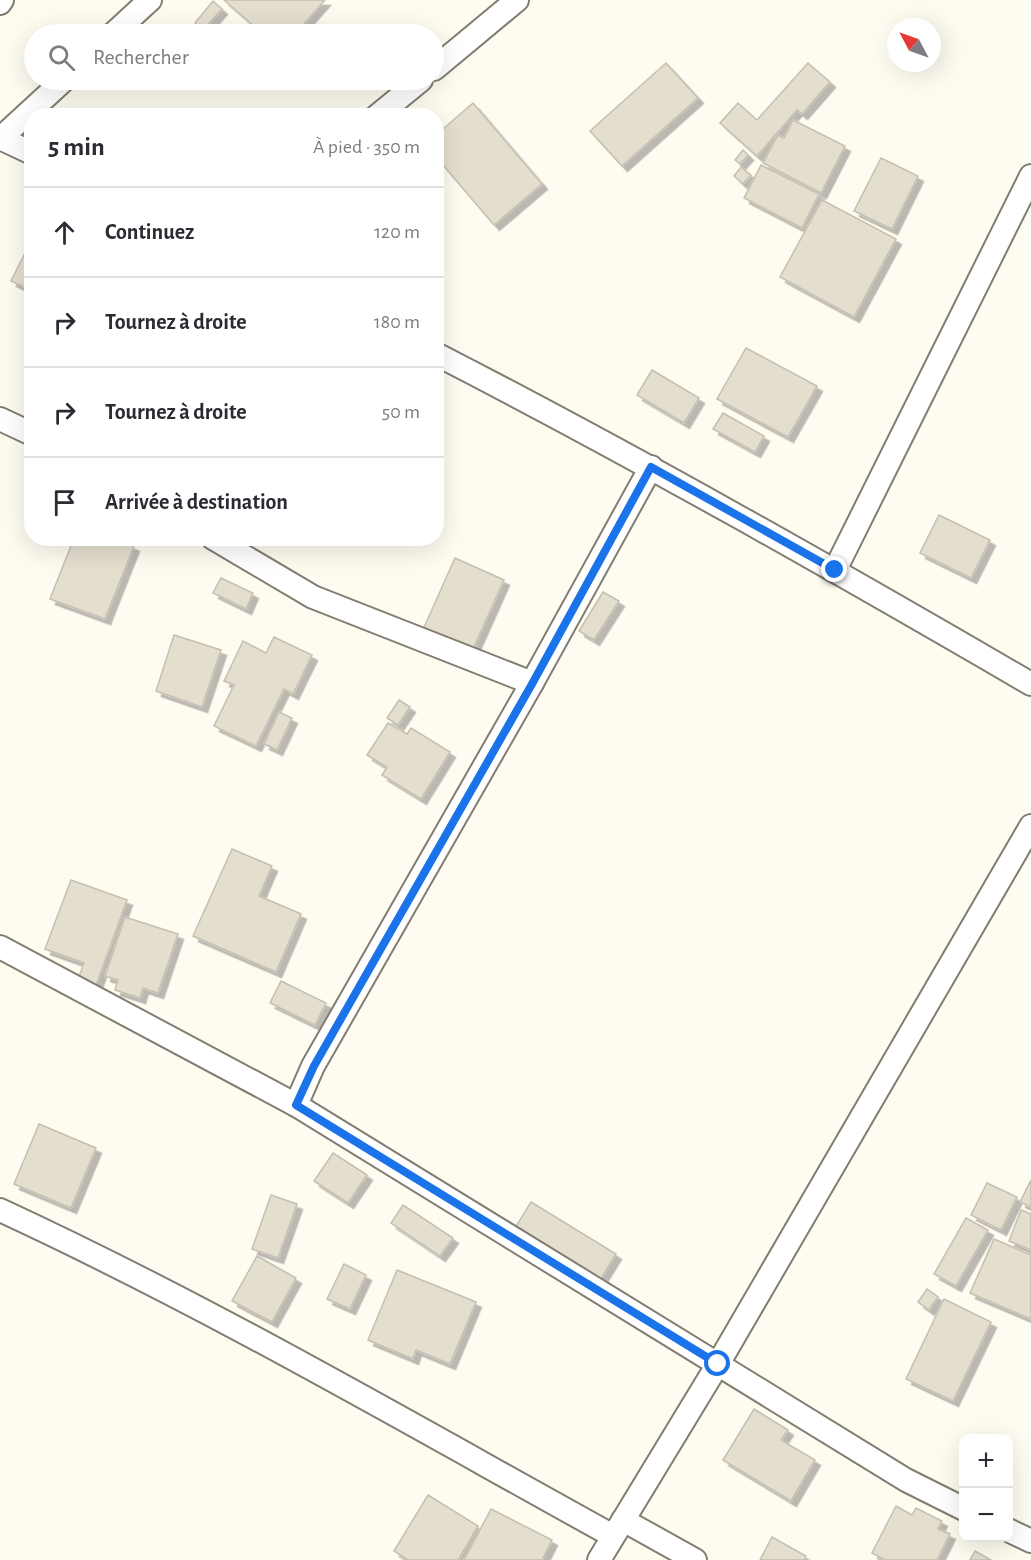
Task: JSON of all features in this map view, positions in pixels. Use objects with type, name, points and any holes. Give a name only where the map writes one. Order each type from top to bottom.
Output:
[{"type":"street","points":[[124,24],[150,0]]},
{"type":"street","points":[[444,61],[517,0]]},
{"type":"street","points":[[33,108],[53,90]]},
{"type":"street","points":[[387,108],[409,90]]},
{"type":"street","points":[[24,116],[0,138],[24,149]]},
{"type":"street","points":[[835,570],[1031,176]]},
{"type":"street","points":[[444,358],[651,467],[835,570],[1031,684]]},
{"type":"street","points":[[0,419],[24,430]]},
{"type":"street","points":[[296,1105],[314,1066],[532,684],[651,467]]},
{"type":"street","points":[[227,546],[313,597],[532,684]]},
{"type":"street","points":[[599,1560],[718,1364],[1031,826]]},
{"type":"street","points":[[0,947],[296,1105],[906,1480],[959,1507]]},
{"type":"street","points":[[0,1210],[86,1250],[240,1329],[618,1528],[695,1560]]},
{"type":"street","points":[[1013,1532],[1031,1541]]},
{"type":"building","points":[[224,0],[325,0],[304,24],[252,24]]},
{"type":"building","points":[[213,1],[222,9],[208,24],[195,23]]},
{"type":"building","points":[[666,63],[698,98],[622,166],[590,131]]},
{"type":"building","points":[[808,63],[830,82],[802,114],[797,110],[757,156],[720,123],[738,103],[757,120]]},
{"type":"building","points":[[473,103],[542,184],[494,225],[444,166],[444,128]]},
{"type":"building","points":[[793,120],[845,146],[821,193],[763,163],[778,135],[784,138]]},
{"type":"building","points":[[743,150],[748,155],[740,164],[735,160]]},
{"type":"building","points":[[881,158],[918,176],[892,229],[854,211]]},
{"type":"building","points":[[761,165],[819,194],[802,228],[744,198]]},
{"type":"building","points":[[741,167],[751,175],[743,184],[734,176]]},
{"type":"building","points":[[822,200],[896,239],[854,317],[780,277]]},
{"type":"building","points":[[24,255],[24,287],[11,281]]},
{"type":"building","points":[[746,348],[817,386],[788,437],[717,399]]},
{"type":"building","points":[[652,370],[699,398],[684,423],[637,395]]},
{"type":"building","points":[[723,413],[764,436],[755,452],[713,429]]},
{"type":"building","points":[[939,515],[990,540],[971,578],[920,553]]},
{"type":"building","points":[[71,546],[134,546],[105,619],[50,599]]},
{"type":"building","points":[[455,558],[504,580],[466,665],[417,643]]},
{"type":"building","points":[[221,578],[253,593],[246,609],[213,593]]},
{"type":"building","points":[[603,592],[619,601],[594,640],[579,631]]},
{"type":"building","points":[[174,635],[221,650],[202,707],[156,691]]},
{"type":"building","points":[[274,637],[312,655],[293,694],[284,689],[256,746],[214,726],[234,685],[224,681],[243,641],[266,653]]},
{"type":"building","points":[[399,700],[410,707],[398,725],[387,718]]},
{"type":"building","points":[[279,712],[292,718],[277,750],[264,744]]},
{"type":"building","points":[[388,723],[407,734],[411,728],[450,752],[421,799],[382,775],[387,767],[367,755]]},
{"type":"building","points":[[232,849],[272,866],[259,896],[301,914],[276,972],[193,936]]},
{"type":"building","points":[[71,880],[127,900],[94,991],[76,985],[84,963],[45,949]]},
{"type":"building","points":[[125,917],[178,934],[158,993],[143,988],[140,998],[115,990],[118,980],[105,976]]},
{"type":"building","points":[[281,981],[326,1003],[315,1025],[270,1003]]},
{"type":"building","points":[[39,1124],[96,1148],[71,1208],[14,1184]]},
{"type":"building","points":[[333,1153],[367,1175],[348,1203],[314,1181]]},
{"type":"building","points":[[1031,1180],[1031,1207],[1020,1202]]},
{"type":"building","points":[[987,1183],[1017,1197],[1001,1230],[971,1215]]},
{"type":"building","points":[[271,1195],[297,1204],[278,1258],[252,1249]]},
{"type":"building","points":[[531,1202],[616,1254],[600,1280],[515,1228]]},
{"type":"building","points":[[403,1205],[453,1238],[440,1256],[391,1223]]},
{"type":"building","points":[[1021,1210],[1031,1214],[1031,1250],[1009,1241]]},
{"type":"building","points":[[966,1218],[988,1230],[956,1286],[934,1274]]},
{"type":"building","points":[[994,1239],[1031,1255],[1031,1319],[970,1293]]},
{"type":"building","points":[[257,1256],[296,1278],[272,1322],[232,1301]]},
{"type":"building","points":[[344,1264],[366,1275],[350,1309],[327,1299]]},
{"type":"building","points":[[397,1270],[476,1302],[450,1364],[416,1350],[413,1359],[368,1340]]},
{"type":"building","points":[[927,1289],[938,1297],[929,1310],[918,1302]]},
{"type":"building","points":[[944,1299],[991,1322],[953,1401],[906,1379]]},
{"type":"building","points":[[754,1409],[788,1430],[781,1440],[815,1460],[791,1501],[723,1460]]},
{"type":"building","points":[[428,1495],[478,1526],[458,1560],[408,1560],[394,1551]]},
{"type":"building","points":[[896,1506],[912,1515],[916,1508],[942,1521],[938,1529],[950,1534],[937,1560],[885,1560],[872,1553]]},
{"type":"building","points":[[491,1509],[552,1540],[542,1560],[464,1560]]},
{"type":"building","points":[[772,1537],[806,1556],[804,1560],[760,1560]]},
{"type":"building","points":[[975,1551],[991,1560],[970,1560]]},
{"type":"route","points":[[718,1364],[296,1105],[314,1066],[532,684],[651,467],[835,570]]}]
